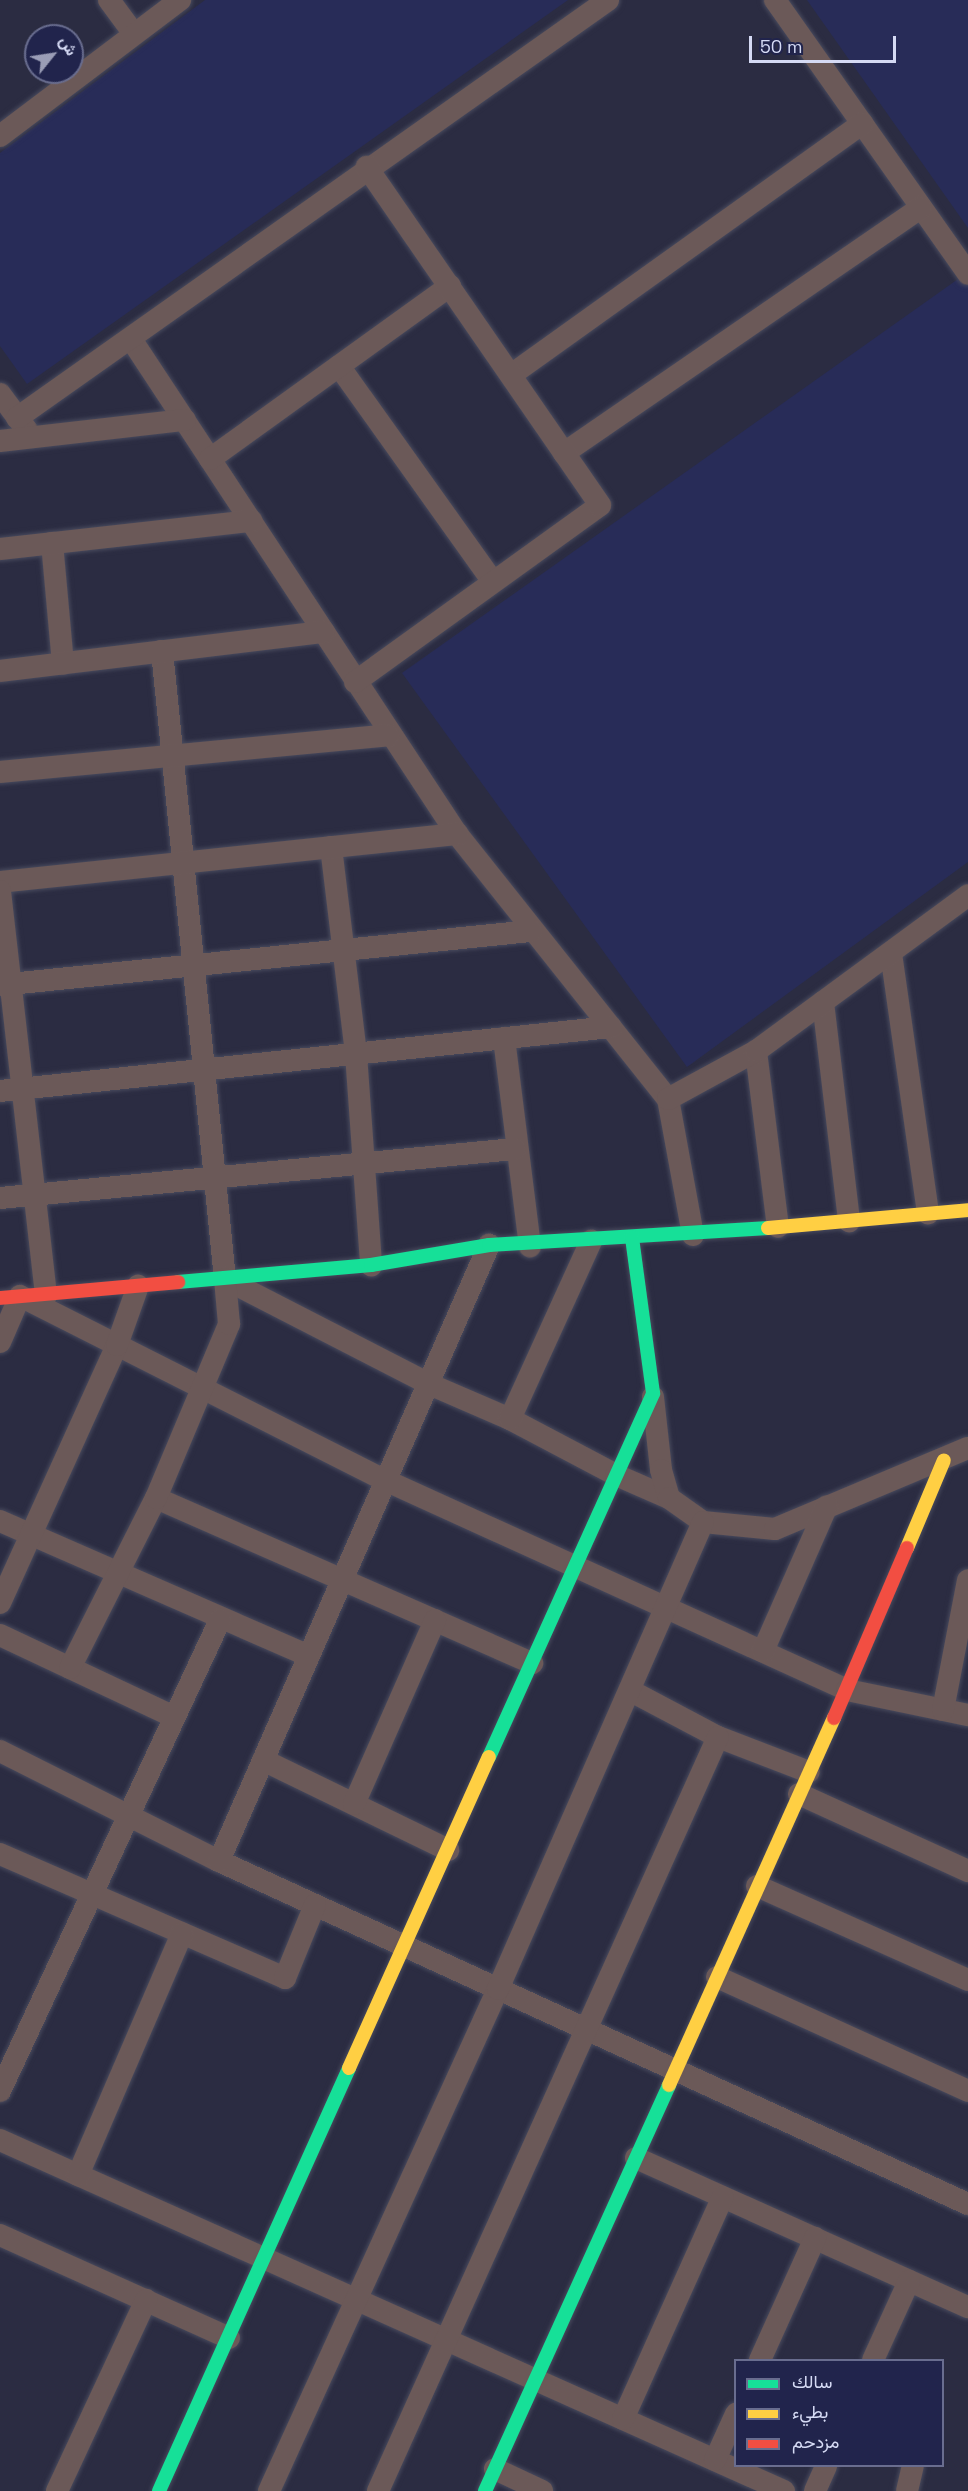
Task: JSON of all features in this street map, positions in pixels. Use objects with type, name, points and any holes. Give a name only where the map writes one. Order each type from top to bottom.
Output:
[{"type":"street","points":[[109,0],[134,34]]},
{"type":"street","points":[[0,136],[180,0]]},
{"type":"street","points":[[17,417],[131,339],[367,167],[608,0]]},
{"type":"street","points":[[775,0],[968,274]]},
{"type":"street","points":[[511,375],[862,124]]},
{"type":"street","points":[[355,682],[600,505],[367,167]]},
{"type":"street","points":[[564,453],[921,208]]},
{"type":"street","points":[[210,459],[450,286]]},
{"type":"street","points":[[131,339],[324,632],[388,735],[457,834],[531,931],[668,1099],[693,1235]]},
{"type":"street","points":[[339,366],[493,582]]},
{"type":"street","points":[[0,394],[33,438]]},
{"type":"street","points":[[0,441],[185,420]]},
{"type":"street","points":[[0,549],[251,521]]},
{"type":"street","points":[[52,543],[63,663]]},
{"type":"street","points":[[0,670],[324,632]]},
{"type":"street","points":[[70,1668],[156,1498],[229,1324],[162,651]]},
{"type":"street","points":[[0,772],[172,758],[388,735]]},
{"type":"street","points":[[0,882],[457,834]]},
{"type":"street","points":[[331,847],[356,1054],[366,1163],[371,1264]]},
{"type":"street","points":[[0,891],[11,1090],[34,1194],[46,1295]]},
{"type":"street","points":[[668,1099],[756,1051],[968,895]]},
{"type":"street","points":[[5,985],[194,968],[531,931]]},
{"type":"street","points":[[891,953],[928,1214]]},
{"type":"street","points":[[823,1002],[849,1221]]},
{"type":"street","points":[[11,1090],[611,1027]]},
{"type":"street","points":[[504,1038],[515,1149],[530,1246]]},
{"type":"street","points":[[756,1051],[778,1227]]},
{"type":"street","points":[[0,1198],[515,1149]]},
{"type":"street","points":[[10,1297],[371,1264],[489,1245],[530,1246],[693,1235],[968,1210]]},
{"type":"street","points":[[633,1238],[661,1470],[669,1498]]},
{"type":"street","points":[[510,1419],[591,1241]]},
{"type":"street","points":[[219,1861],[489,1245]]},
{"type":"street","points":[[225,1279],[429,1384],[510,1419],[615,1475],[669,1498],[703,1522],[775,1528],[944,1460],[968,1448]]},
{"type":"street","points":[[0,1603],[117,1345],[138,1286]]},
{"type":"street","points":[[10,1297],[117,1345],[387,1481],[847,1690],[968,1715]]},
{"type":"street","points":[[0,1342],[10,1297]]},
{"type":"street","points":[[159,2491],[652,1393]]},
{"type":"street","points":[[485,2491],[847,1690],[944,1460]]},
{"type":"street","points":[[156,1498],[532,1664]]},
{"type":"street","points":[[763,1651],[828,1506]]},
{"type":"street","points":[[0,1521],[220,1620],[309,1656]]},
{"type":"street","points":[[268,2491],[498,1989],[631,1691],[664,1606],[703,1522]]},
{"type":"street","points":[[944,1710],[968,1580]]},
{"type":"street","points":[[0,2091],[94,1895],[128,1815],[220,1620]]},
{"type":"street","points":[[354,1804],[435,1620]]},
{"type":"street","points":[[0,1635],[174,1717]]},
{"type":"street","points":[[631,1691],[718,1737],[809,1772]]},
{"type":"street","points":[[378,2491],[718,1737]]},
{"type":"street","points":[[0,1751],[219,1861],[968,2204]]},
{"type":"street","points":[[263,1760],[448,1850]]},
{"type":"street","points":[[799,1794],[968,1871]]},
{"type":"street","points":[[0,1854],[285,1978],[315,1905]]},
{"type":"street","points":[[757,1886],[968,1980]]},
{"type":"street","points":[[78,2175],[182,1933]]},
{"type":"street","points":[[717,1977],[968,2091]]},
{"type":"street","points":[[0,2140],[784,2491]]},
{"type":"street","points":[[636,2158],[968,2307]]},
{"type":"street","points":[[623,2419],[723,2197]]},
{"type":"street","points":[[0,2235],[229,2338]]},
{"type":"street","points":[[761,2359],[815,2238]]},
{"type":"street","points":[[874,2359],[909,2281]]},
{"type":"street","points":[[57,2491],[146,2300]]},
{"type":"street","points":[[715,2460],[734,2416]]},
{"type":"street","points":[[815,2491],[826,2467]]},
{"type":"street","points":[[907,2491],[913,2467]]},
{"type":"street","points":[[495,2469],[542,2491]]},
{"type":"shaded area","points":[[205,0],[568,0],[27,384],[0,346],[0,153]]},
{"type":"shaded area","points":[[807,0],[968,0],[968,228]]},
{"type":"shaded area","points":[[968,272],[968,862],[687,1067],[402,673]]},
{"type":"traffic: fast","points":[[178,1282],[371,1265],[489,1245],[768,1228]]},
{"type":"traffic: fast","points":[[489,1757],[653,1393],[632,1237]]},
{"type":"traffic: fast","points":[[159,2491],[349,2068]]},
{"type":"traffic: fast","points":[[485,2491],[669,2085]]},
{"type":"traffic: slow","points":[[768,1228],[968,1210]]},
{"type":"traffic: slow","points":[[907,1548],[944,1460]]},
{"type":"traffic: slow","points":[[669,2085],[834,1718]]},
{"type":"traffic: slow","points":[[349,2068],[489,1757]]},
{"type":"traffic: jam","points":[[0,1298],[178,1282]]},
{"type":"traffic: jam","points":[[834,1718],[907,1548]]}]
